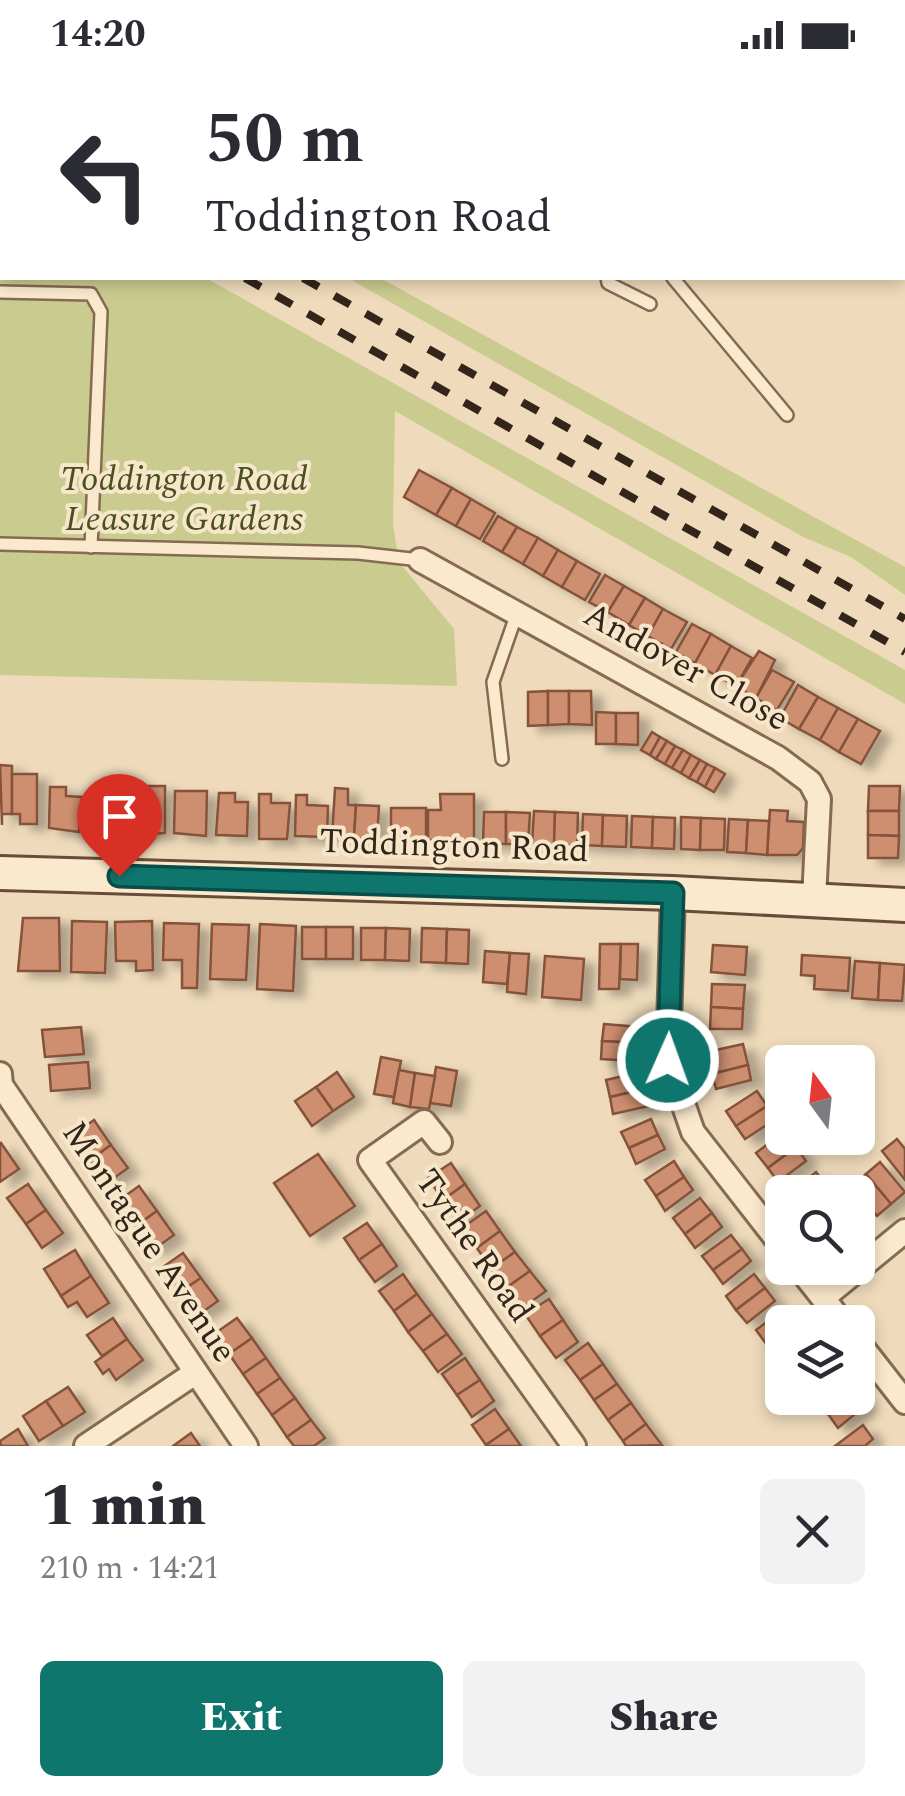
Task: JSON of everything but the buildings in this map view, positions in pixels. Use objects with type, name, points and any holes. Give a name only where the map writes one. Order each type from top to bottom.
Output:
[{"type":"main road","name":"Toddington Road","points":[[0,873],[673,893],[905,906]]},
{"type":"street","name":"Andover Close","points":[[420,560],[778,758],[810,782],[819,800],[814,899]]},
{"type":"street","points":[[673,893],[668,1060],[694,1132],[765,1224]]},
{"type":"street","name":"Montague Avenue","points":[[0,1074],[0,1084],[246,1446]]},
{"type":"street","name":"Tythe Road","points":[[440,1142],[424,1122],[370,1160],[574,1446]]},
{"type":"street","points":[[823,1298],[905,1231]]},
{"type":"street","points":[[813,1285],[829,1305]]},
{"type":"street","points":[[875,1364],[905,1402]]},
{"type":"street","points":[[86,1446],[195,1372]]},
{"type":"lane","points":[[608,280],[650,304]]},
{"type":"lane","points":[[675,280],[787,415]]},
{"type":"lane","points":[[0,292],[92,294],[101,312],[91,546]]},
{"type":"lane","points":[[0,544],[358,553],[420,560]]},
{"type":"lane","points":[[502,759],[493,682],[517,612]]},
{"type":"green space","name":"Toddington Road Leasure Gardens","points":[[0,280],[210,280],[905,670],[905,704],[395,411],[393,525],[399,562],[454,629],[457,686],[0,675]]},
{"type":"green space","points":[[352,280],[384,280],[905,567],[905,595],[851,557],[803,537]]},
{"type":"railway","points":[[249,280],[905,652]]},
{"type":"railway","points":[[307,280],[905,619]]},
{"type":"route","points":[[119,876],[673,893],[668,1060]]}]
